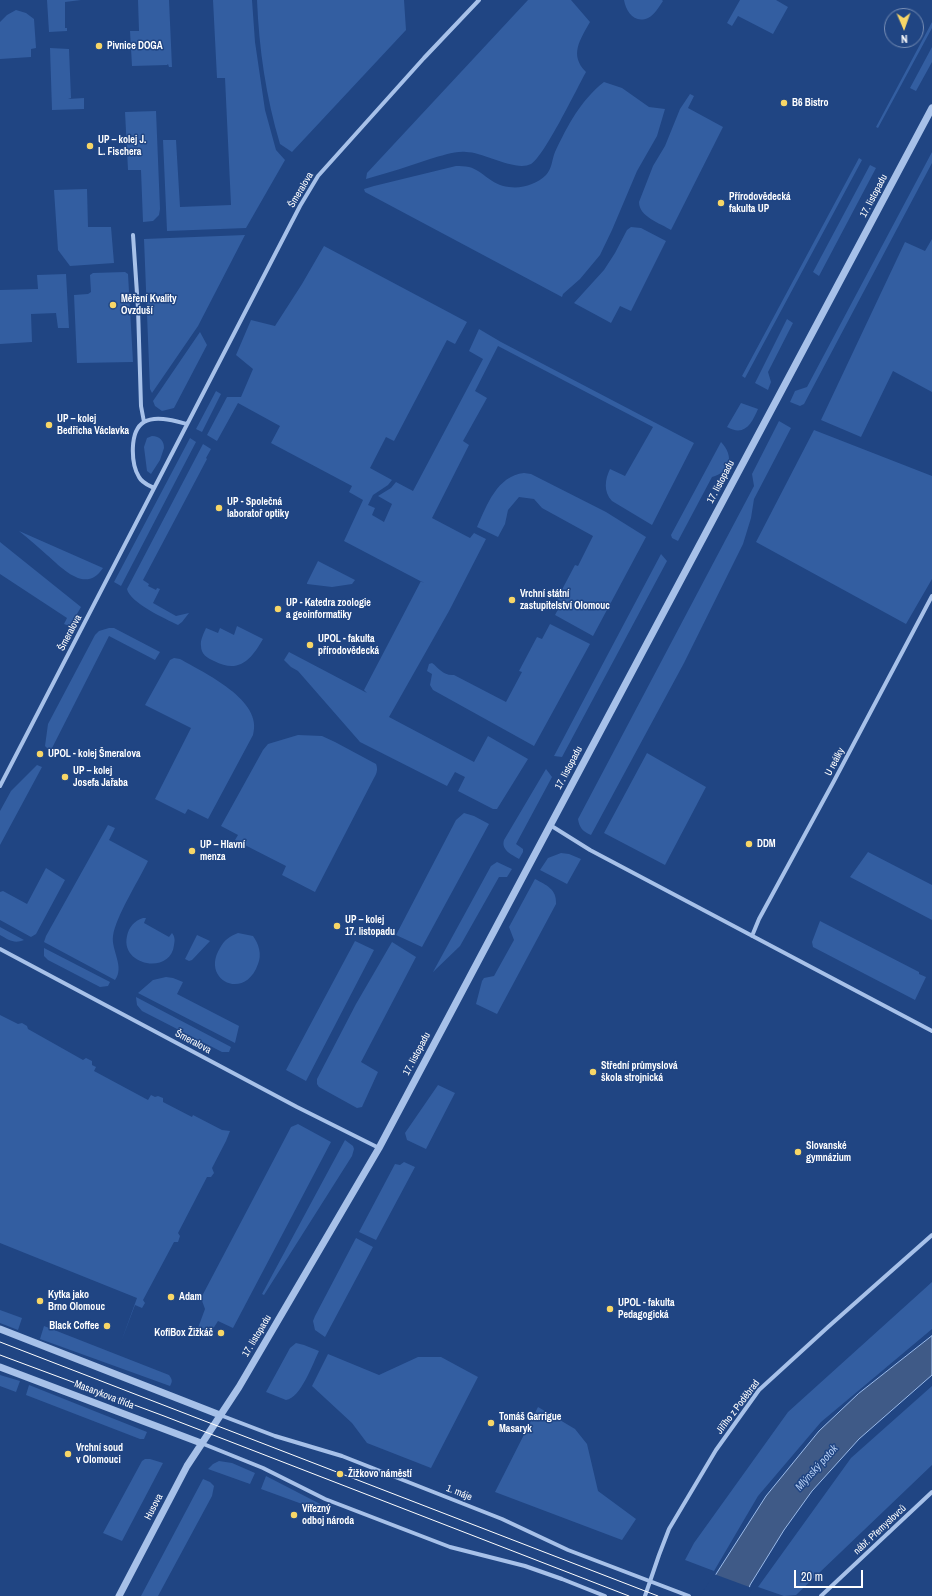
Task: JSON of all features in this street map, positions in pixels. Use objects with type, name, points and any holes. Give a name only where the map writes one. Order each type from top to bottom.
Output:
[{"type":"street","name":"Šmeralova","points":[[0,786],[300,206],[318,176],[424,58],[479,0]]},
{"type":"street","name":"17. listopadu","points":[[210,1430],[252,1364],[380,1148],[550,825],[932,108]]},
{"type":"street","points":[[133,235],[138,308],[141,406],[144,422]]},
{"type":"street","points":[[154,488],[144,484],[139,478],[134,458],[133,440],[135,432],[144,422],[149,420],[164,419],[187,424]]},
{"type":"street","name":"U reálky","points":[[752,936],[762,912],[834,781],[932,596]]},
{"type":"street","points":[[550,825],[590,850],[932,1030]]},
{"type":"street","name":"Šmeralova","points":[[0,949],[297,1107],[380,1148]]},
{"type":"street","name":"Jiřího z Poděbrad","points":[[645,1596],[669,1529],[716,1450],[759,1390],[932,1235]]},
{"type":"street","points":[[0,1329],[220,1415]]},
{"type":"street","name":"Masarykova třída","points":[[0,1367],[201,1443]]},
{"type":"street","name":"1. máje","points":[[220,1415],[275,1436],[342,1456],[502,1519],[568,1550],[689,1596]]},
{"type":"street","name":"Husova","points":[[119,1596],[175,1488],[210,1430]]},
{"type":"street","points":[[201,1443],[263,1468],[325,1498],[450,1547],[525,1566],[562,1578],[605,1596]]},
{"type":"street","name":"nábř. Přemyslovců","points":[[821,1596],[932,1492]]},
{"type":"shaded area","points":[[47,0],[81,0],[65,2],[65,28],[67,28],[67,31],[49,32]]},
{"type":"shaded area","points":[[138,0],[169,0],[172,67],[169,67],[168,64],[132,66],[130,31],[139,31]]},
{"type":"shaded area","points":[[213,0],[252,0],[255,42],[265,110],[276,150],[285,160],[246,228],[167,231],[163,140],[176,140],[180,207],[231,205],[225,78],[217,78]]},
{"type":"shaded area","points":[[257,0],[404,0],[406,30],[292,152],[280,144],[271,109],[261,55]]},
{"type":"shaded area","points":[[528,0],[571,0],[590,22],[580,41],[577,53],[578,60],[586,72],[552,136],[537,159],[531,164],[517,166],[482,155],[457,152],[366,179],[367,173]]},
{"type":"shaded area","points":[[624,0],[663,1],[656,11],[648,18],[639,19],[635,18],[629,12]]},
{"type":"shaded area","points":[[740,0],[776,0],[788,7],[773,34],[738,16],[732,26],[727,23]]},
{"type":"shaded area","points":[[16,10],[26,13],[34,19],[36,48],[31,49],[31,57],[0,59],[0,22],[7,15]]},
{"type":"shaded area","points":[[932,22],[932,28],[924,43],[924,37]]},
{"type":"shaded area","points":[[932,47],[932,62],[916,91],[910,88]]},
{"type":"shaded area","points":[[50,48],[69,49],[71,98],[68,99],[84,98],[84,109],[52,110]]},
{"type":"shaded area","points":[[918,48],[921,48],[878,128],[876,127]]},
{"type":"shaded area","points":[[604,82],[622,88],[649,107],[665,109],[657,136],[637,171],[600,255],[580,279],[563,294],[562,297],[365,192],[364,189],[374,186],[456,166],[474,169],[502,186],[519,187],[534,183],[548,173],[555,152],[575,114],[588,97]]},
{"type":"shaded area","points":[[690,94],[694,96],[688,108],[723,127],[671,230],[646,216],[642,212],[639,202],[653,166],[665,146],[680,109]]},
{"type":"shaded area","points":[[156,111],[160,209],[159,215],[153,221],[143,222],[141,170],[128,170],[125,112]]},
{"type":"shaded area","points":[[932,152],[932,163],[804,404],[800,406],[790,402],[795,391],[807,387]]},
{"type":"shaded area","points":[[859,158],[862,160],[745,378],[742,376]]},
{"type":"shaded area","points":[[870,165],[876,168],[819,276],[813,272]]},
{"type":"shaded area","points":[[87,189],[88,227],[111,227],[114,263],[70,266],[58,250],[54,190]]},
{"type":"shaded area","points":[[631,227],[641,228],[666,241],[631,311],[620,306],[611,323],[574,303],[604,270],[627,230]]},
{"type":"shaded area","points":[[245,235],[198,326],[152,393],[150,389],[144,239]]},
{"type":"shaded area","points":[[932,239],[932,392],[893,371],[861,437],[821,420],[905,242],[925,251]]},
{"type":"shaded area","points":[[324,246],[467,322],[455,344],[447,340],[394,441],[386,437],[370,468],[392,480],[388,485],[373,495],[368,505],[375,508],[372,515],[384,522],[392,504],[378,496],[391,488],[396,482],[413,491],[483,359],[469,351],[479,329],[694,443],[652,525],[612,501],[607,494],[606,485],[610,469],[625,476],[653,427],[498,346],[475,391],[487,398],[463,441],[469,445],[432,518],[470,538],[474,533],[486,539],[449,611],[389,717],[474,762],[488,736],[528,759],[497,809],[493,809],[458,791],[465,777],[455,772],[447,786],[360,742],[298,671],[284,660],[289,652],[367,693],[364,690],[421,581],[344,541],[363,500],[349,492],[352,486],[271,443],[280,426],[238,403],[217,441],[207,435],[227,397],[241,397],[253,369],[236,355],[251,320],[275,326]]},
{"type":"shaded area","points":[[125,272],[128,274],[133,362],[77,363],[74,295],[88,294],[91,292],[90,275],[93,273]]},
{"type":"shaded area","points":[[66,274],[69,328],[58,328],[56,313],[31,314],[32,342],[0,344],[0,290],[38,289],[37,275]]},
{"type":"shaded area","points":[[787,319],[793,323],[768,372],[771,382],[768,390],[755,383]]},
{"type":"shaded area","points":[[200,332],[207,345],[174,408],[162,411],[155,406],[153,401]]},
{"type":"shaded area","points":[[216,391],[221,394],[202,432],[196,429]]},
{"type":"shaded area","points":[[741,403],[758,409],[747,427],[739,430],[733,430],[727,427]]},
{"type":"shaded area","points":[[779,421],[791,428],[754,499],[751,518],[743,544],[684,663],[591,835],[588,834],[582,829],[578,819],[754,486],[752,474]]},
{"type":"shaded area","points":[[814,430],[932,476],[932,579],[906,624],[756,542]]},
{"type":"shaded area","points":[[152,436],[161,439],[164,448],[160,460],[151,474],[147,471],[144,447],[147,438]]},
{"type":"shaded area","points":[[190,438],[196,442],[121,586],[114,582]]},
{"type":"shaded area","points":[[721,442],[728,453],[729,458],[726,468],[723,472],[712,477],[678,541],[672,538],[671,535]]},
{"type":"shaded area","points":[[203,444],[211,449],[206,458],[207,459],[143,580],[149,584],[148,586],[156,590],[157,588],[160,589],[153,603],[176,616],[189,613],[178,625],[141,605],[135,600],[127,589]]},
{"type":"shaded area","points":[[524,473],[531,474],[606,512],[646,537],[593,636],[555,615],[562,602],[557,599],[575,565],[578,566],[593,536],[542,508],[534,499],[519,497],[508,510],[505,524],[498,537],[477,527],[489,501],[500,486],[515,475]]},
{"type":"shaded area","points":[[19,531],[103,568],[89,579],[82,579],[75,576],[60,567]]},
{"type":"shaded area","points":[[0,542],[81,607],[70,626],[64,624],[67,618],[0,574]]},
{"type":"shaded area","points":[[661,554],[667,561],[562,757],[554,756]]},
{"type":"shaded area","points":[[318,561],[355,580],[352,584],[332,587],[307,584]]},
{"type":"shaded area","points":[[550,624],[590,644],[534,746],[433,690],[430,685],[432,674],[427,671],[429,664],[432,663],[444,673],[454,675],[506,702],[522,672],[519,671],[537,637],[542,639]]},
{"type":"shaded area","points":[[237,626],[263,639],[249,659],[243,663],[231,666],[223,665],[211,660],[205,655],[201,649],[201,644],[206,628],[218,633],[220,628],[234,635]]},
{"type":"shaded area","points":[[114,628],[160,652],[155,660],[109,636],[51,750],[49,750],[45,746],[48,724],[95,635],[99,631]]},
{"type":"shaded area","points":[[174,658],[180,659],[230,689],[250,710],[254,722],[253,735],[208,819],[188,809],[185,814],[155,799],[191,728],[145,705],[170,660]]},
{"type":"shaded area","points":[[298,735],[322,736],[376,764],[377,768],[375,776],[315,892],[282,875],[286,866],[235,840],[238,835],[221,826],[263,750],[268,744]]},
{"type":"shaded area","points":[[647,753],[706,787],[665,865],[604,833]]},
{"type":"shaded area","points":[[37,765],[42,767],[0,845],[0,811],[11,791]]},
{"type":"shaded area","points":[[546,769],[552,777],[516,844],[523,849],[519,859],[505,849],[503,843]]},
{"type":"shaded area","points":[[464,813],[474,816],[489,824],[422,947],[396,935],[456,820]]},
{"type":"shaded area","points":[[108,825],[115,828],[109,840],[148,861],[123,908],[115,928],[113,941],[119,970],[115,980],[44,942]]},
{"type":"shaded area","points":[[868,852],[932,885],[932,920],[850,877]]},
{"type":"shaded area","points":[[561,853],[569,854],[581,859],[567,884],[540,870],[548,858]]},
{"type":"shaded area","points":[[497,862],[512,869],[507,877],[499,877],[460,946],[433,972],[491,866]]},
{"type":"shaded area","points":[[46,868],[65,880],[36,934],[31,937],[0,920],[0,892],[3,891],[27,904]]},
{"type":"shaded area","points":[[535,879],[553,891],[556,904],[497,1014],[476,1004],[482,981],[484,978],[494,976],[514,940],[509,927]]},
{"type":"shaded area","points":[[146,918],[144,923],[169,937],[172,933],[174,936],[171,954],[164,960],[156,963],[147,963],[138,960],[131,954],[127,946],[127,936],[129,930],[137,921]]},
{"type":"shaded area","points":[[820,921],[926,977],[915,1000],[813,947],[812,942]]},
{"type":"shaded area","points":[[0,927],[24,940],[12,941],[0,935]]},
{"type":"shaded area","points":[[238,933],[253,936],[257,942],[260,957],[252,976],[244,982],[235,984],[227,982],[220,977],[216,969],[215,959],[223,943]]},
{"type":"shaded area","points":[[197,935],[210,941],[192,960],[189,961],[185,959]]},
{"type":"shaded area","points":[[355,941],[374,950],[306,1081],[286,1070]]},
{"type":"shaded area","points":[[392,942],[416,957],[361,1062],[378,1072],[362,1107],[357,1108],[319,1087],[317,1084],[317,1079],[356,1004]]},
{"type":"shaded area","points":[[44,948],[110,982],[108,986],[100,987],[48,960],[44,956]]},
{"type":"shaded area","points":[[166,977],[183,982],[177,994],[239,1026],[235,1043],[138,993],[153,980]]},
{"type":"shaded area","points":[[136,997],[231,1047],[229,1052],[222,1052],[142,1011],[137,1005]]},
{"type":"shaded area","points":[[0,1015],[18,1024],[22,1023],[27,1026],[28,1029],[83,1060],[86,1058],[92,1061],[92,1065],[96,1067],[94,1071],[148,1100],[151,1095],[155,1097],[158,1096],[163,1098],[163,1102],[192,1117],[193,1115],[222,1130],[230,1131],[212,1168],[214,1173],[211,1177],[207,1177],[178,1233],[180,1236],[178,1242],[174,1242],[143,1300],[145,1303],[142,1308],[135,1305],[121,1342],[137,1298],[0,1243]]},
{"type":"shaded area","points":[[438,1085],[455,1093],[426,1149],[407,1140],[405,1133]]},
{"type":"shaded area","points":[[298,1124],[331,1142],[233,1328],[218,1321],[209,1335],[198,1328],[205,1309],[201,1298],[291,1127]]},
{"type":"shaded area","points":[[345,1140],[353,1146],[354,1149],[352,1156],[264,1295],[262,1294]]},
{"type":"shaded area","points":[[404,1162],[415,1167],[376,1240],[359,1232],[395,1164],[400,1165]]},
{"type":"shaded area","points":[[356,1238],[373,1247],[325,1337],[315,1330],[313,1321]]},
{"type":"shaded area","points":[[932,1282],[932,1329],[821,1422],[758,1496],[714,1571],[685,1560],[694,1543],[788,1412]]},
{"type":"shaded area","points":[[0,1310],[22,1318],[18,1330],[0,1323]]},
{"type":"shaded area","points":[[44,1326],[169,1375],[172,1380],[171,1384],[170,1386],[40,1339]]},
{"type":"shaded area","points":[[296,1343],[319,1351],[310,1371],[297,1393],[286,1400],[266,1392],[290,1348]]},
{"type":"shaded area","points":[[328,1354],[379,1375],[418,1357],[441,1357],[478,1377],[431,1468],[367,1443],[352,1423],[312,1386]]},
{"type":"shaded area","points":[[0,1375],[20,1381],[16,1392],[0,1386]]},
{"type":"shaded area","points":[[29,1385],[147,1432],[144,1439],[140,1439],[26,1395]]},
{"type":"shaded area","points":[[932,1386],[932,1465],[796,1595],[784,1596],[758,1587],[851,1458]]},
{"type":"shaded area","points":[[538,1407],[575,1429],[587,1444],[598,1491],[636,1519],[622,1540],[495,1492]]},
{"type":"shaded area","points":[[145,1459],[163,1463],[122,1541],[103,1533],[142,1461]]},
{"type":"shaded area","points":[[219,1461],[232,1463],[255,1473],[250,1484],[208,1469]]},
{"type":"shaded area","points":[[266,1476],[326,1507],[324,1512],[261,1489]]},
{"type":"shaded area","points":[[203,1479],[210,1482],[214,1486],[212,1496],[158,1596],[141,1596]]},
{"type":"water","name":"Mlýnský potok","points":[[932,1336],[932,1375],[859,1439],[812,1491],[784,1530],[750,1585],[747,1596],[702,1596],[766,1496],[819,1431],[858,1394]]},
{"type":"pier","points":[[714,1574],[752,1588],[749,1596],[700,1596]]},
{"type":"tram line","points":[[0,1342],[658,1596]]},
{"type":"tram line","points":[[0,1355],[164,1416],[629,1596]]},
{"type":"place","name":"Pivnice DOGA","points":[[99,46]]},
{"type":"place","name":"B6 Bistro","points":[[784,103]]},
{"type":"place","name":"UP – kolej J. L. Fischera","points":[[90,146]]},
{"type":"place","name":"Přírodovědecká fakulta UP","points":[[721,203]]},
{"type":"place","name":"Měření Kvality Ovzduší","points":[[113,305]]},
{"type":"place","name":"UP – kolej Bedřicha Václavka","points":[[49,425]]},
{"type":"place","name":"UP - Společná laboratoř optiky","points":[[219,508]]},
{"type":"place","name":"Vrchní státní zastupitelství Olomouc","points":[[512,600]]},
{"type":"place","name":"UP - Katedra zoologie a geoinformatiky","points":[[278,609]]},
{"type":"place","name":"UPOL - fakulta přírodovědecká","points":[[310,645]]},
{"type":"place","name":"UPOL - kolej Šmeralova","points":[[40,754]]},
{"type":"place","name":"UP – kolej Josefa Jařaba","points":[[65,777]]},
{"type":"place","name":"DDM","points":[[749,844]]},
{"type":"place","name":"UP – Hlavní menza","points":[[192,851]]},
{"type":"place","name":"UP – kolej 17. listopadu","points":[[337,926]]},
{"type":"place","name":"Střední průmyslová škola strojnická","points":[[593,1072]]},
{"type":"place","name":"Slovanské gymnázium","points":[[798,1152]]},
{"type":"place","name":"Adam","points":[[171,1297]]},
{"type":"place","name":"Kytka jako Brno Olomouc","points":[[40,1301]]},
{"type":"place","name":"UPOL - fakulta Pedagogická","points":[[610,1309]]},
{"type":"place","name":"Black Coffee","points":[[107,1326]]},
{"type":"place","name":"KofiBox Žižkáč","points":[[221,1333]]},
{"type":"place","name":"Tomáš Garrigue Masaryk","points":[[491,1423]]},
{"type":"place","name":"Vrchní soud v Olomouci","points":[[68,1454]]},
{"type":"place","name":"Žižkovo náměstí","points":[[340,1474]]},
{"type":"place","name":"Víťezný odboj národa","points":[[294,1515]]}]
